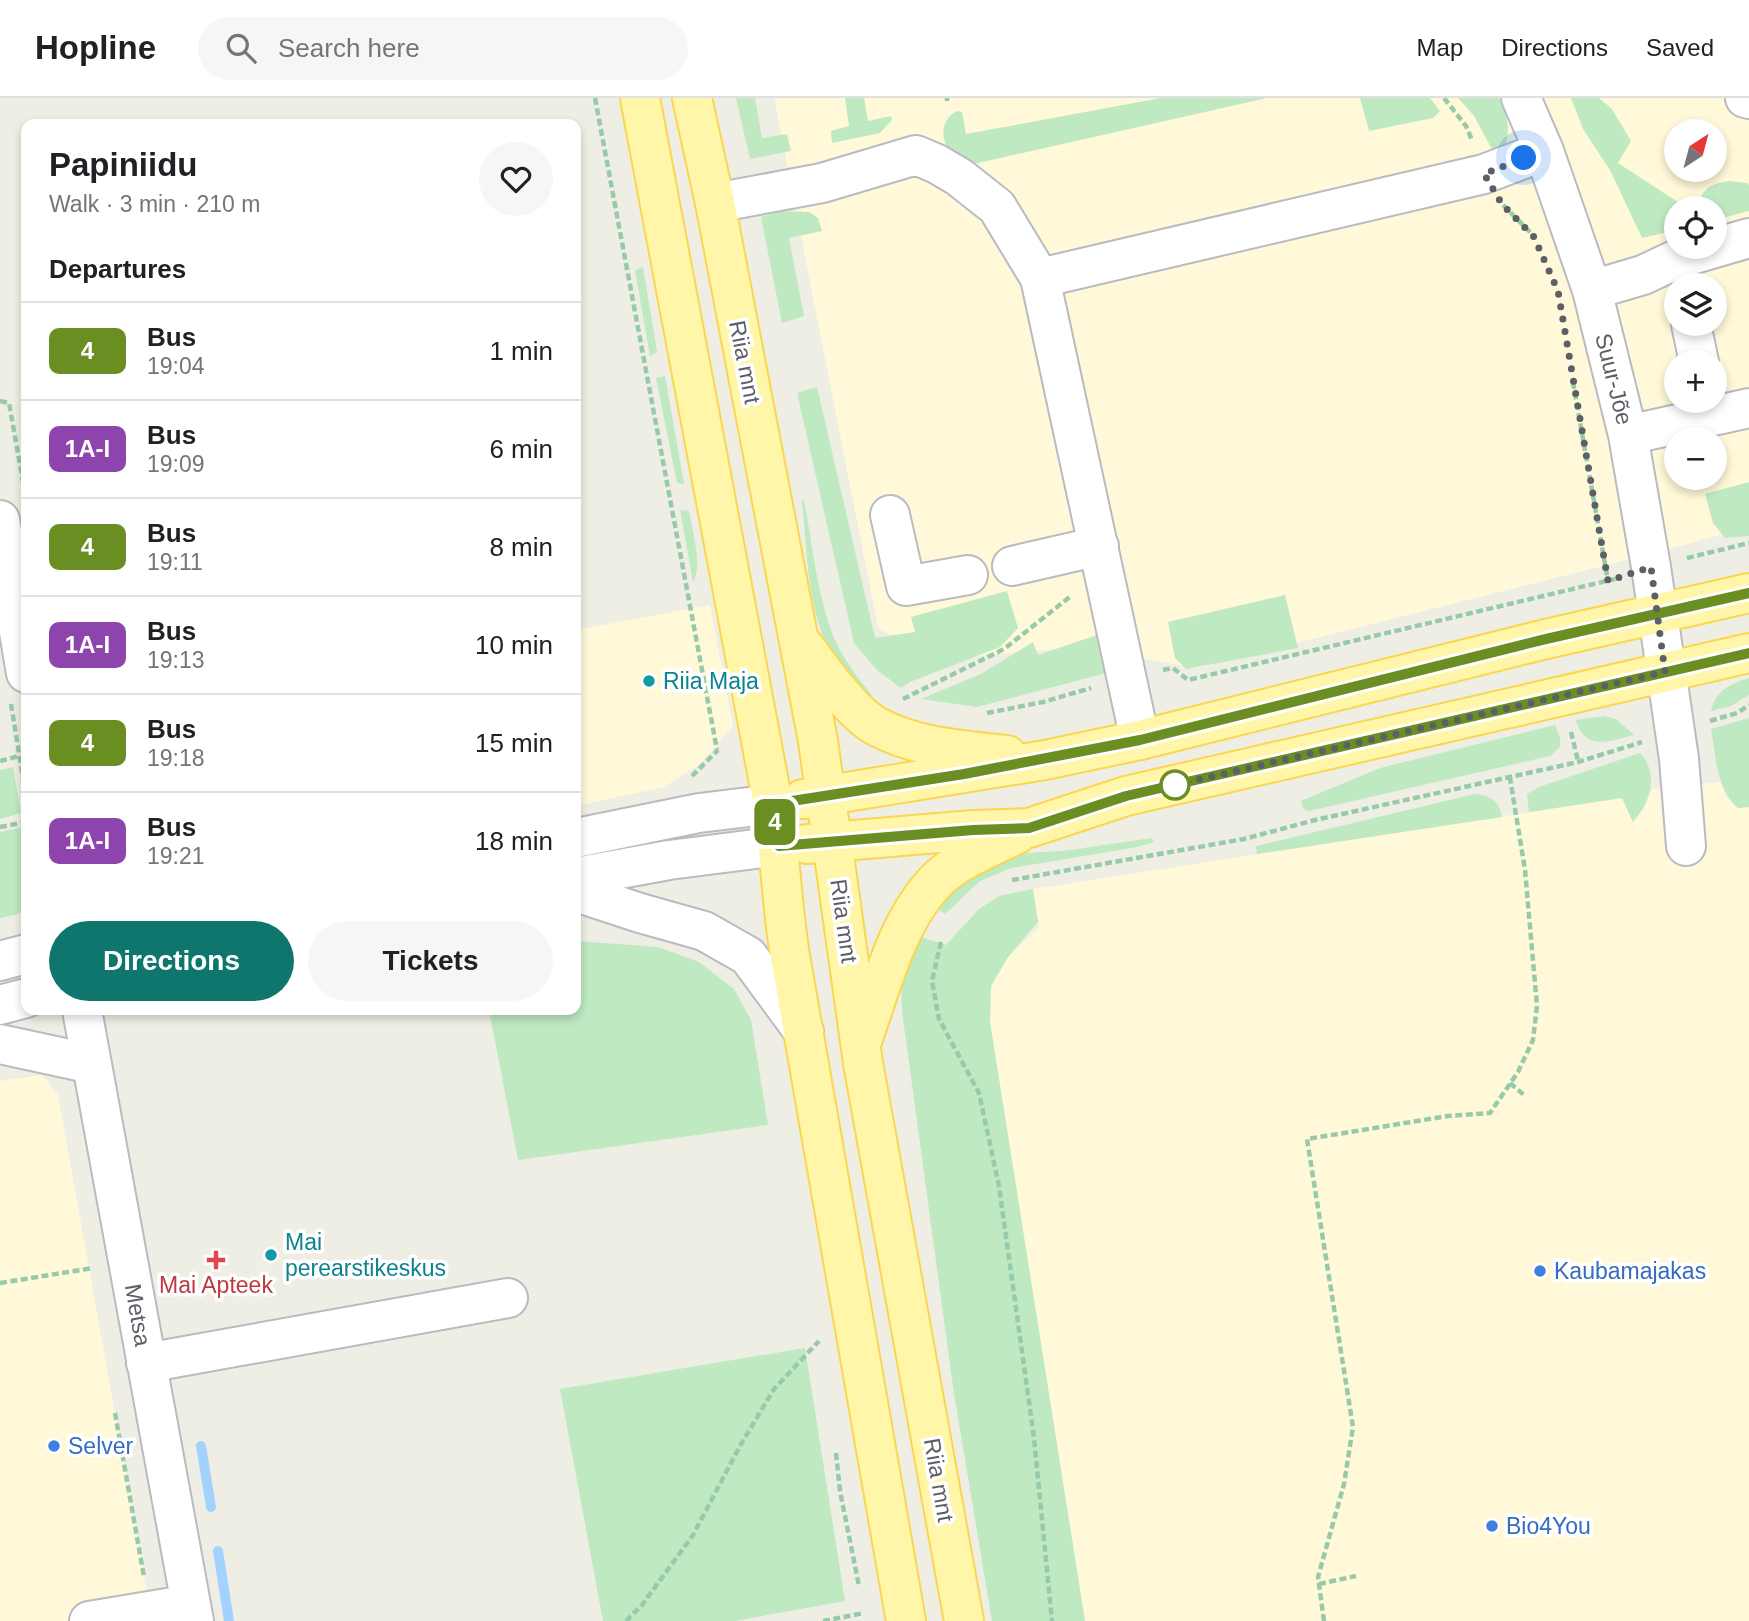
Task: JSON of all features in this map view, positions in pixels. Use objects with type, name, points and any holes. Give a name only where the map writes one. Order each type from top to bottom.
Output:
[{"type":"main road","points":[[640,98],[773,804],[779,846],[783,916],[899,1619]]},
{"type":"main road","name":"Riia mnt","points":[[692,98],[715,203],[818,741],[861,1043],[964,1621]]},
{"type":"main road","points":[[773,804],[1045,760],[1140,740],[1749,593]]},
{"type":"main road","points":[[798,639],[835,688],[874,725],[913,742],[1045,760]]},
{"type":"main road","points":[[861,1043],[892,957],[915,906],[940,877],[1029,828],[1126,796],[1749,653]]},
{"type":"main road","points":[[779,846],[1029,828]]},
{"type":"street","name":"Suur-Jõe","points":[[1521,98],[1544,151],[1592,290],[1628,435],[1651,567],[1679,759],[1686,846]]},
{"type":"street","points":[[1040,278],[1484,174],[1544,151]]},
{"type":"street","points":[[715,203],[822,183],[916,155],[948,170],[997,207],[1040,278],[1140,740]]},
{"type":"street","points":[[1592,290],[1643,275],[1679,272],[1749,238]]},
{"type":"street","points":[[1727,409],[1749,408]]},
{"type":"street","points":[[1628,435],[1697,413]]},
{"type":"street","points":[[890,516],[906,586],[968,575]]},
{"type":"street","points":[[0,520],[17,682]]},
{"type":"street","points":[[1012,566],[1102,558]]},
{"type":"street","points":[[581,837],[699,813],[773,804]]},
{"type":"street","points":[[581,876],[669,860],[779,846]]},
{"type":"street","points":[[581,894],[704,931],[748,956],[804,1032]]},
{"type":"street","points":[[0,961],[21,955]]},
{"type":"street","points":[[0,1005],[21,999]]},
{"type":"street","name":"Metsa","points":[[83,1015],[192,1612]]},
{"type":"street","points":[[0,1044],[92,1064]]},
{"type":"street","points":[[146,1363],[508,1298]]},
{"type":"street","points":[[89,1621],[192,1612]]},
{"type":"path","points":[[595,98],[720,750],[692,777],[693,783]]},
{"type":"path","points":[[1444,98],[1465,126],[1477,149],[1484,174],[1502,204],[1534,237]]},
{"type":"path","points":[[1571,370],[1608,581]]},
{"type":"path","points":[[0,401],[9,403],[21,472]]},
{"type":"path","points":[[976,712],[989,713],[1043,702],[1128,677],[1173,668],[1188,680],[1608,581],[1651,567],[1749,543]]},
{"type":"path","points":[[912,705],[900,701],[1004,649],[1102,558]]},
{"type":"path","points":[[17,682],[21,768]]},
{"type":"path","points":[[1001,882],[1244,839],[1315,820],[1578,762],[1737,713],[1749,705]]},
{"type":"path","points":[[1568,722],[1578,762]]},
{"type":"path","points":[[0,761],[19,756]]},
{"type":"path","points":[[1324,1621],[1318,1577],[1344,1484],[1353,1427],[1307,1139],[1448,1116],[1490,1113],[1510,1083],[1534,1040],[1537,1006],[1525,870],[1510,778]]},
{"type":"path","points":[[0,827],[21,823]]},
{"type":"path","points":[[941,940],[932,981],[939,1019],[979,1094],[999,1186],[1034,1437],[1052,1621]]},
{"type":"path","points":[[1510,1083],[1524,1095]]},
{"type":"path","points":[[0,1283],[104,1266]]},
{"type":"path","points":[[626,1621],[642,1605],[693,1535],[741,1444],[774,1390],[821,1339],[823,1351]]},
{"type":"path","points":[[836,1452],[840,1491],[899,1619]]},
{"type":"path","points":[[1319,1584],[1356,1576]]},
{"type":"path","points":[[823,1621],[899,1619]]},
{"type":"path","points":[[866,1621],[899,1619]]},
{"type":"shaded area","points":[[774,98],[1749,98],[1749,527],[1197,668],[1077,647],[933,660],[878,628]]},
{"type":"shaded area","points":[[710,605],[733,726],[700,764],[664,787],[581,805],[581,629]]},
{"type":"shaded area","points":[[1720,782],[1727,798],[1738,808],[1749,807],[1749,1621],[1085,1621],[990,1022],[991,986],[1008,957],[1039,927],[1033,889],[1622,798],[1633,821],[1643,810],[1652,789]]},
{"type":"shaded area","points":[[42,1075],[58,1095],[152,1621],[0,1621],[0,1081]]},
{"type":"green space","points":[[736,98],[755,98],[762,138],[787,134],[791,151],[750,159]]},
{"type":"green space","points":[[845,98],[864,98],[868,121],[891,116],[892,120],[880,133],[832,143],[831,131],[849,126]]},
{"type":"green space","points":[[1161,98],[1267,98],[969,165],[953,156],[944,138],[944,126],[957,111],[962,112],[966,134]]},
{"type":"green space","points":[[1360,98],[1430,98],[1440,111],[1433,118],[1369,131]]},
{"type":"green space","points":[[1458,98],[1499,98],[1507,121],[1505,146],[1494,153],[1474,116]]},
{"type":"green space","points":[[1571,98],[1599,98],[1612,109],[1631,141],[1618,163],[1669,196],[1664,196],[1664,233],[1642,238],[1610,170],[1583,129]]},
{"type":"green space","points":[[1727,182],[1749,185],[1749,211],[1727,217],[1727,196],[1701,196],[1716,184]]},
{"type":"green space","points":[[781,211],[809,212],[818,218],[822,231],[789,238],[804,316],[782,323],[761,217]]},
{"type":"green space","points":[[643,267],[657,352],[650,356],[635,270]]},
{"type":"green space","points":[[665,376],[684,484],[677,483],[656,378]]},
{"type":"green space","points":[[817,387],[875,638],[915,632],[911,617],[1007,591],[1018,628],[1000,647],[901,688],[877,670],[854,643],[797,393]]},
{"type":"green space","points":[[1749,482],[1749,536],[1725,538],[1713,523],[1705,494]]},
{"type":"green space","points":[[804,500],[820,590],[830,625],[844,656],[872,695],[868,699],[839,666],[820,628],[810,586]]},
{"type":"green space","points":[[680,510],[689,511],[694,538],[697,568],[693,582]]},
{"type":"green space","points":[[1285,595],[1298,648],[1186,669],[1175,658],[1168,622]]},
{"type":"green space","points":[[1100,634],[1110,672],[977,707],[921,699],[981,674],[1033,642],[1038,655]]},
{"type":"green space","points":[[1749,678],[1749,695],[1731,706],[1711,711],[1720,693]]},
{"type":"green space","points":[[1604,716],[1616,719],[1634,735],[1599,742],[1585,737],[1576,720]]},
{"type":"green space","points":[[1749,718],[1749,807],[1738,808],[1721,782],[1711,729]]},
{"type":"green space","points":[[1555,725],[1560,737],[1560,747],[1550,756],[1309,811],[1303,809],[1301,801],[1380,768]]},
{"type":"green space","points":[[1640,753],[1650,770],[1651,779],[1648,797],[1633,822],[1622,798],[1529,812],[1527,794],[1539,787]]},
{"type":"green space","points":[[13,767],[21,813],[0,819],[0,770]]},
{"type":"green space","points":[[1475,794],[1493,800],[1502,817],[1257,854],[1256,846]]},
{"type":"green space","points":[[21,828],[21,912],[0,918],[0,832]]},
{"type":"green space","points":[[1152,838],[1154,842],[1137,847],[1011,868],[980,881],[945,914],[934,906],[961,881],[1026,853],[1063,851]]},
{"type":"green space","points":[[1033,889],[1038,922],[1008,957],[991,986],[990,1022],[1085,1621],[992,1621],[954,1394],[902,1011],[901,974],[915,935],[946,945],[979,909],[999,896]]},
{"type":"green space","points":[[581,941],[658,947],[699,962],[734,989],[751,1020],[768,1125],[518,1160],[490,1015],[581,1015]]},
{"type":"green space","points":[[805,1348],[845,1601],[735,1621],[603,1621],[560,1389]]},
{"type":"waterway","points":[[201,1446],[211,1507]]},
{"type":"waterway","points":[[218,1551],[229,1621]]},
{"type":"bus line","name":"4","points":[[1749,593],[1546,639],[1140,740],[1045,760],[773,804],[779,846],[1029,828],[1126,796],[1749,653]]},
{"type":"place","name":"Riia Maja","points":[[649,681]]},
{"type":"place","name":"Mai perearstikeskus","points":[[271,1255]]},
{"type":"place","name":"Mai Apteek","points":[[216,1260]]},
{"type":"place","name":"Kaubamajakas","points":[[1540,1271]]},
{"type":"place","name":"Selver","points":[[54,1446]]},
{"type":"place","name":"Bio4You","points":[[1492,1526]]},
{"type":"route","points":[[1175,785],[1665,672],[1651,567],[1608,581],[1558,291],[1534,237],[1502,204],[1484,174],[1524,158]]}]
